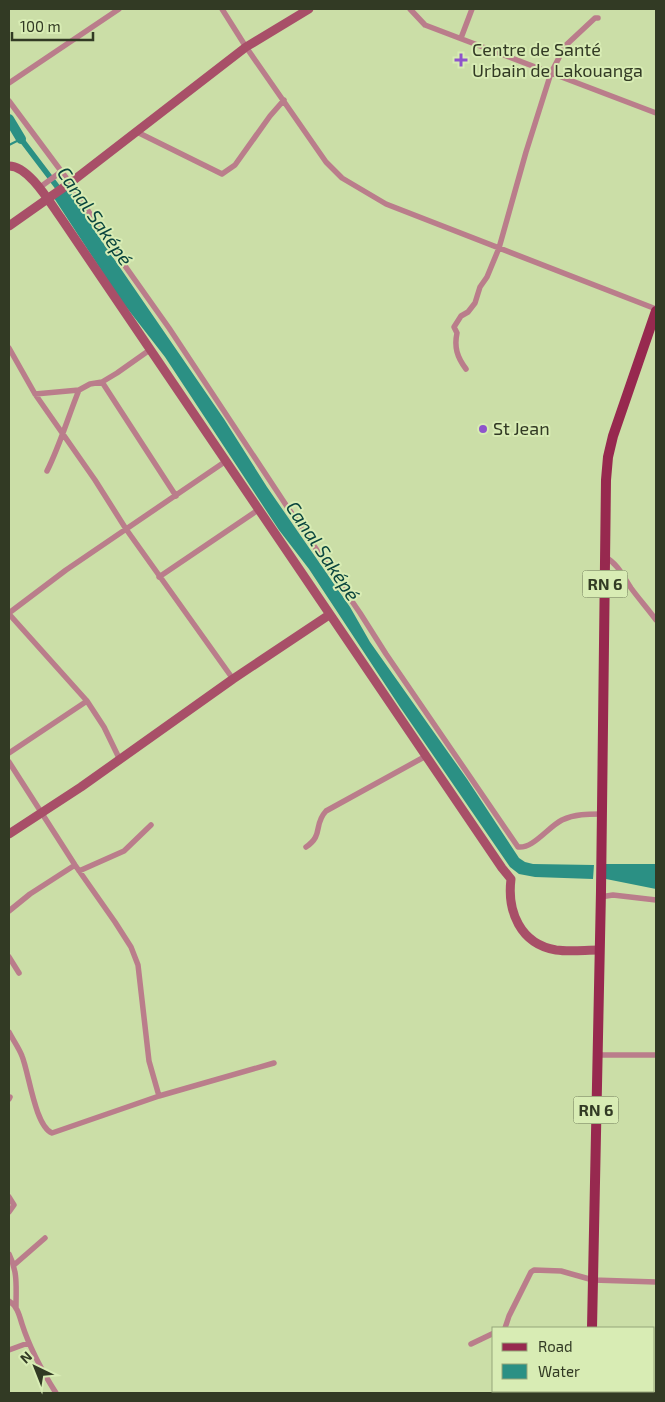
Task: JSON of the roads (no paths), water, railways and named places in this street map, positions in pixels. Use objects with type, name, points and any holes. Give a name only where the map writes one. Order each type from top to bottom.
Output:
[{"type":"main road","name":"RN 6","points":[[592,1327],[602,814],[606,480],[608,457],[621,410],[656,310]]},
{"type":"street","points":[[9,83],[119,9]]},
{"type":"street","points":[[222,9],[246,47],[326,162],[342,178],[386,204],[656,310]]},
{"type":"street","points":[[9,226],[70,183],[246,47],[309,9]]},
{"type":"street","points":[[410,9],[425,26],[656,113]]},
{"type":"street","points":[[461,38],[472,9]]},
{"type":"street","points":[[466,369],[460,361],[455,344],[457,333],[454,327],[461,316],[468,312],[475,303],[480,287],[487,277],[498,248],[551,73],[565,46],[594,18],[598,18]]},
{"type":"street","points":[[137,132],[218,174],[222,174],[236,165],[270,116],[284,100]]},
{"type":"street","points":[[9,101],[62,171],[113,249],[169,328],[286,506],[360,613],[396,670],[518,846],[523,847],[534,842],[561,820],[574,816],[602,814]]},
{"type":"street","points":[[9,166],[13,166],[28,174],[61,218],[329,615],[511,879],[511,906],[521,931],[532,940],[551,949],[599,950]]},
{"type":"street","points":[[39,188],[62,171]]},
{"type":"street","points":[[9,348],[35,394],[95,480],[126,529],[233,679]]},
{"type":"street","points":[[35,394],[79,390],[90,384],[102,382],[151,349]]},
{"type":"street","points":[[102,382],[176,496]]},
{"type":"street","points":[[47,471],[60,444],[62,432],[79,390]]},
{"type":"street","points":[[120,760],[104,727],[87,701],[9,614],[66,570],[226,461]]},
{"type":"street","points":[[159,577],[258,510]]},
{"type":"street","points":[[605,557],[613,561],[618,567],[656,620]]},
{"type":"street","points":[[9,834],[120,760],[233,679],[329,615]]},
{"type":"street","points":[[9,753],[87,701]]},
{"type":"street","points":[[306,847],[314,842],[318,832],[319,819],[326,811],[426,756]]},
{"type":"street","points":[[9,762],[75,865],[131,947],[138,964],[149,1061],[159,1096]]},
{"type":"street","points":[[79,871],[124,852],[151,825]]},
{"type":"street","points":[[9,911],[30,894],[75,865]]},
{"type":"street","points":[[600,894],[656,900]]},
{"type":"street","points":[[9,957],[19,973]]},
{"type":"street","points":[[9,1032],[23,1057],[29,1086],[39,1114],[49,1132],[52,1133],[159,1096],[274,1063]]},
{"type":"street","points":[[596,1055],[656,1055]]},
{"type":"street","points":[[9,1197],[14,1205],[9,1212]]},
{"type":"street","points":[[14,1265],[46,1238]]},
{"type":"street","points":[[9,1254],[14,1265],[16,1307],[28,1344],[56,1393]]},
{"type":"street","points":[[505,1327],[509,1316],[534,1270],[561,1271],[593,1280],[656,1282]]},
{"type":"street","points":[[9,1301],[16,1307]]},
{"type":"street","points":[[471,1344],[492,1334]]},
{"type":"street","points":[[9,1350],[28,1344]]},
{"type":"water","points":[[68,188],[99,237],[224,419],[267,487],[350,607],[370,642],[467,779],[519,858],[533,864],[594,865],[593,879],[535,877],[519,874],[510,867],[400,707],[309,569],[279,530],[165,357],[120,299],[54,198]]},
{"type":"water","points":[[606,864],[656,864],[656,889],[606,879]]},
{"type":"waterway","points":[[9,119],[21,139]]},
{"type":"waterway","points":[[9,145],[21,139]]},
{"type":"waterway","name":"Canal Saképé","points":[[21,139],[62,193]]},
{"type":"place","name":"Centre de Santé Urbain de Lakouanga","points":[[461,60]]},
{"type":"place","name":"St Jean","points":[[483,429]]}]
